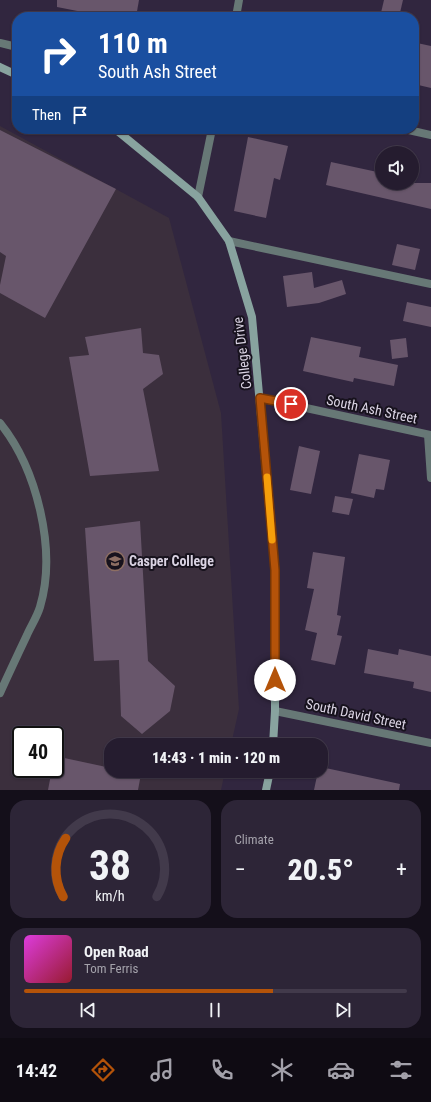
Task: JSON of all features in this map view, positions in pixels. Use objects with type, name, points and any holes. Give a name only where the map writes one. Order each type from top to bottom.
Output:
[{"type":"street","points":[[237,12],[239,0]]},
{"type":"street","points":[[0,43],[12,46]]},
{"type":"street","points":[[0,67],[12,73]]},
{"type":"street","points":[[419,132],[431,135]]},
{"type":"street","name":"College Drive","points":[[121,134],[198,197],[228,241],[252,317],[275,570],[275,711],[273,738]]},
{"type":"street","points":[[198,197],[211,134]]},
{"type":"street","points":[[228,241],[431,284]]},
{"type":"street","name":"South Ash Street","points":[[260,398],[430,435]]},
{"type":"street","points":[[0,423],[12,441],[30,474],[37,494],[45,544],[46,565],[40,609],[0,693]]},
{"type":"street","points":[[430,435],[431,478]]},
{"type":"street","name":"South David Street","points":[[275,711],[431,743]]},
{"type":"street","points":[[266,790],[269,778]]},
{"type":"shaded area","name":"Casper College","points":[[0,126],[12,133],[12,134],[15,134],[169,218],[221,413],[239,709],[233,738],[104,738],[104,778],[224,778],[221,790],[0,790]]},
{"type":"building","points":[[57,0],[139,0],[137,12],[82,12],[57,7]]},
{"type":"building","points":[[384,0],[403,0],[400,12],[381,12]]},
{"type":"building","points":[[419,43],[431,46],[431,88],[419,85]]},
{"type":"building","points":[[0,130],[116,189],[45,318],[0,293],[0,285],[6,256],[0,252]]},
{"type":"building","points":[[248,137],[288,146],[280,180],[274,178],[266,218],[234,211]]},
{"type":"building","points":[[331,162],[375,171],[375,190],[419,190],[419,183],[431,183],[431,209],[326,185]]},
{"type":"building","points":[[397,244],[420,249],[415,270],[392,265]]},
{"type":"building","points":[[312,272],[314,288],[342,280],[346,294],[319,303],[287,307],[283,276]]},
{"type":"building","points":[[407,302],[431,307],[431,327],[403,321]]},
{"type":"building","points":[[141,328],[143,353],[159,355],[163,374],[143,389],[159,471],[90,476],[69,357],[89,355],[85,337]]},
{"type":"building","points":[[311,337],[361,347],[359,357],[398,365],[394,386],[354,378],[353,382],[303,371]]},
{"type":"building","points":[[406,338],[408,357],[392,359],[390,340]]},
{"type":"building","points":[[299,446],[320,451],[311,494],[290,490]]},
{"type":"building","points":[[359,454],[390,460],[384,490],[376,489],[374,498],[351,493]]},
{"type":"building","points":[[335,496],[353,499],[349,515],[332,512]]},
{"type":"building","points":[[140,521],[148,661],[175,686],[170,711],[142,734],[121,716],[119,660],[94,661],[85,528]]},
{"type":"building","points":[[313,552],[345,557],[337,615],[341,616],[337,635],[342,636],[335,665],[311,660],[317,633],[305,630],[314,589],[307,588]]},
{"type":"building","points":[[368,649],[398,655],[399,649],[431,656],[431,692],[413,688],[414,682],[364,673]]},
{"type":"building","points":[[64,758],[104,766],[104,778],[140,778],[138,790],[48,790],[50,778],[64,778]]},
{"type":"building","points":[[328,769],[400,784],[399,790],[314,790],[317,778],[328,778]]},
{"type":"slow traffic","points":[[267,477],[272,540]]},
{"type":"place","name":"Casper College","points":[[115,561]]},
{"type":"route","points":[[275,680],[275,570],[260,398],[291,404]]}]
